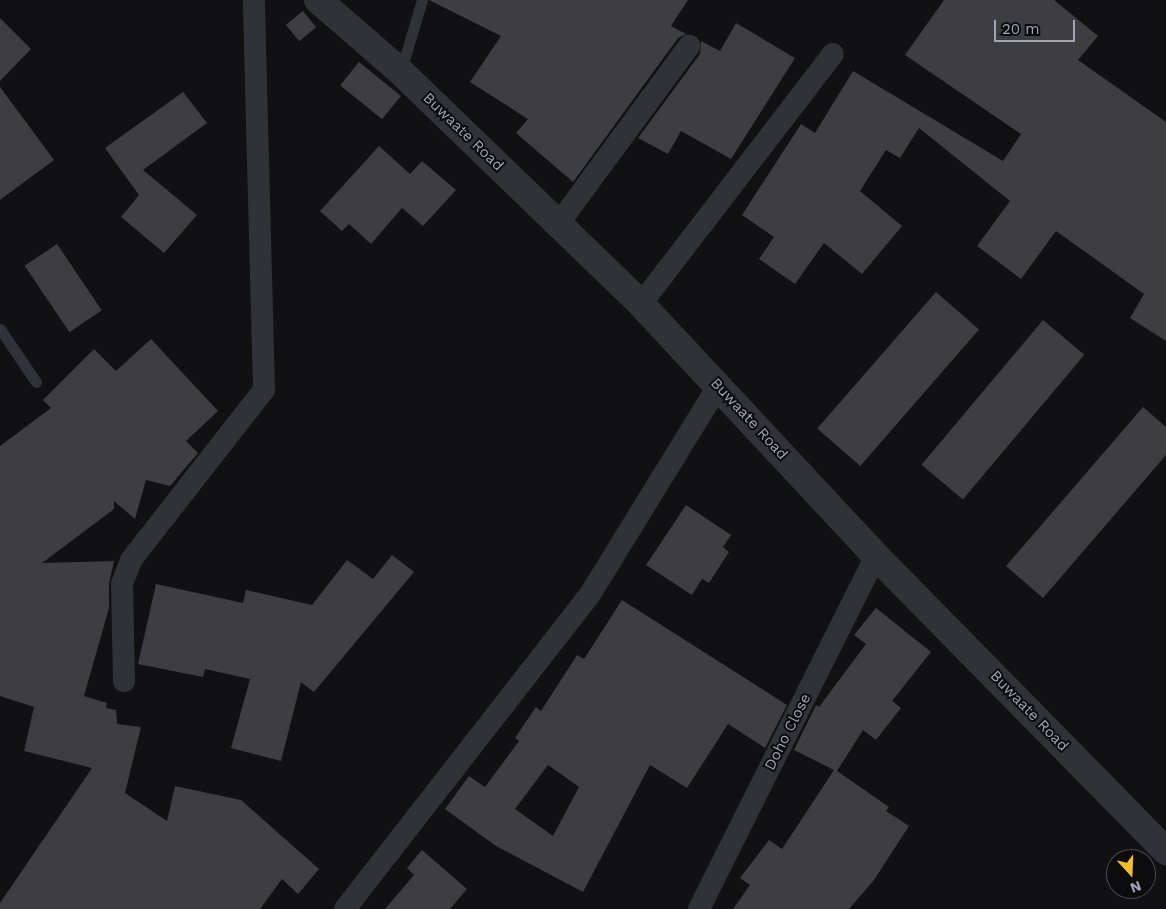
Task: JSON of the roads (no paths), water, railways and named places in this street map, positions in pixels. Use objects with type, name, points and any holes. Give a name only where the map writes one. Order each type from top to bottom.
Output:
[{"type":"street","points":[[124,681],[122,584],[131,560],[264,390],[254,0]]},
{"type":"street","name":"Buwaate Road","points":[[318,0],[401,72],[641,304],[876,556],[1166,851]]},
{"type":"street","points":[[559,223],[689,46]]},
{"type":"street","points":[[641,304],[832,54]]},
{"type":"street","points":[[345,909],[589,596],[718,386]]},
{"type":"street","name":"Doho Close","points":[[699,909],[876,556]]},
{"type":"lane","points":[[401,72],[422,0]]},
{"type":"lane","points":[[0,329],[36,382]]}]
